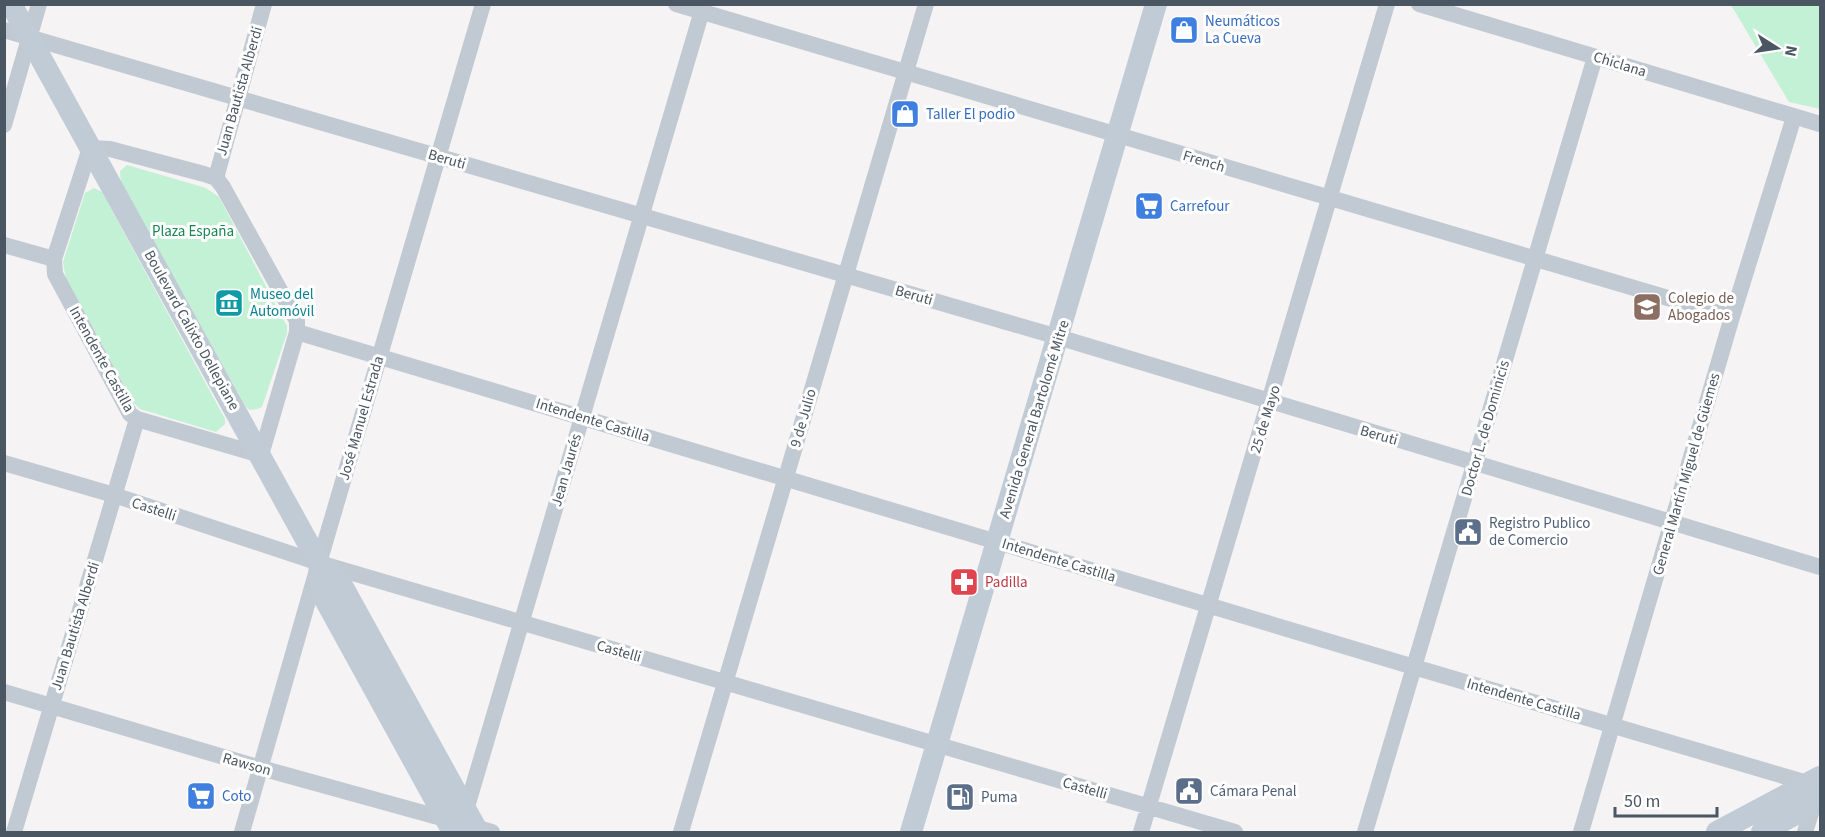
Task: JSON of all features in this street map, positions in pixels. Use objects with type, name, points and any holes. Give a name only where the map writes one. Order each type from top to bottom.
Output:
[{"type":"main road","name":"Boulevard Calixto Dellepiane","points":[[11,4],[261,455],[318,563],[322,594],[466,826]]},
{"type":"main road","name":"Avenida General Bartolomé Mitre","points":[[911,832],[1156,4]]},
{"type":"main road","points":[[1717,832],[1818,789]]},
{"type":"main road","points":[[1762,832],[1818,789]]},
{"type":"street","points":[[4,126],[39,4]]},
{"type":"street","name":"Juan Bautista Alberdi","points":[[216,178],[236,98],[264,4]]},
{"type":"street","name":"José Manuel Estrada","points":[[242,832],[318,563],[483,4]]},
{"type":"street","name":"French","points":[[676,4],[702,8],[906,72],[1732,317]]},
{"type":"street","name":"9 de Julio","points":[[681,832],[926,4]]},
{"type":"street","name":"25 de Mayo","points":[[1141,832],[1387,4]]},
{"type":"street","name":"Chiclana","points":[[1419,4],[1821,124]]},
{"type":"street","name":"Jean Jaurés","points":[[466,826],[521,623],[702,8]]},
{"type":"street","name":"Beruti","points":[[4,30],[1058,337],[1821,567]]},
{"type":"street","name":"Doctor L. de Dominicis","points":[[1365,832],[1595,57]]},
{"type":"street","name":"General Martín Miguel de Güemes","points":[[1581,832],[1732,317],[1794,117]]},
{"type":"street","points":[[4,245],[54,259],[90,148],[110,149],[216,178],[297,321],[297,332],[261,455]]},
{"type":"street","name":"Intendente Castilla","points":[[54,259],[55,274],[130,414],[137,419],[261,455]]},
{"type":"street","name":"Intendente Castilla","points":[[297,332],[1612,725],[1818,789]]},
{"type":"street","name":"Juan Bautista Alberdi","points":[[15,832],[137,419]]},
{"type":"street","name":"Castelli","points":[[4,463],[114,495],[318,563],[1235,832]]},
{"type":"street","name":"Rawson","points":[[4,692],[466,826]]},
{"type":"street","points":[[1805,832],[1818,789]]},
{"type":"green space","points":[[1731,5],[1820,5],[1820,109],[1789,102]]},
{"type":"green space","name":"Plaza España","points":[[127,165],[206,188],[219,197],[287,326],[287,333],[262,407],[250,410],[246,407],[121,183],[120,171]]},
{"type":"green space","name":"Plaza España","points":[[94,188],[102,192],[225,419],[225,424],[216,432],[140,409],[133,402],[66,279],[63,262],[85,193]]},
{"type":"place","name":"Neumáticos La Cueva","points":[[1184,30]]},
{"type":"place","name":"Taller El podio","points":[[905,114]]},
{"type":"place","name":"Carrefour","points":[[1149,206]]},
{"type":"place","name":"Museo del Automóvil","points":[[229,303]]},
{"type":"place","name":"Colegio de Abogados","points":[[1647,307]]},
{"type":"place","name":"Registro Publico de Comercio","points":[[1468,532]]},
{"type":"place","name":"Padilla","points":[[964,582]]},
{"type":"place","name":"Cámara Penal","points":[[1189,791]]},
{"type":"place","name":"Coto","points":[[201,796]]},
{"type":"place","name":"Puma","points":[[960,797]]}]
